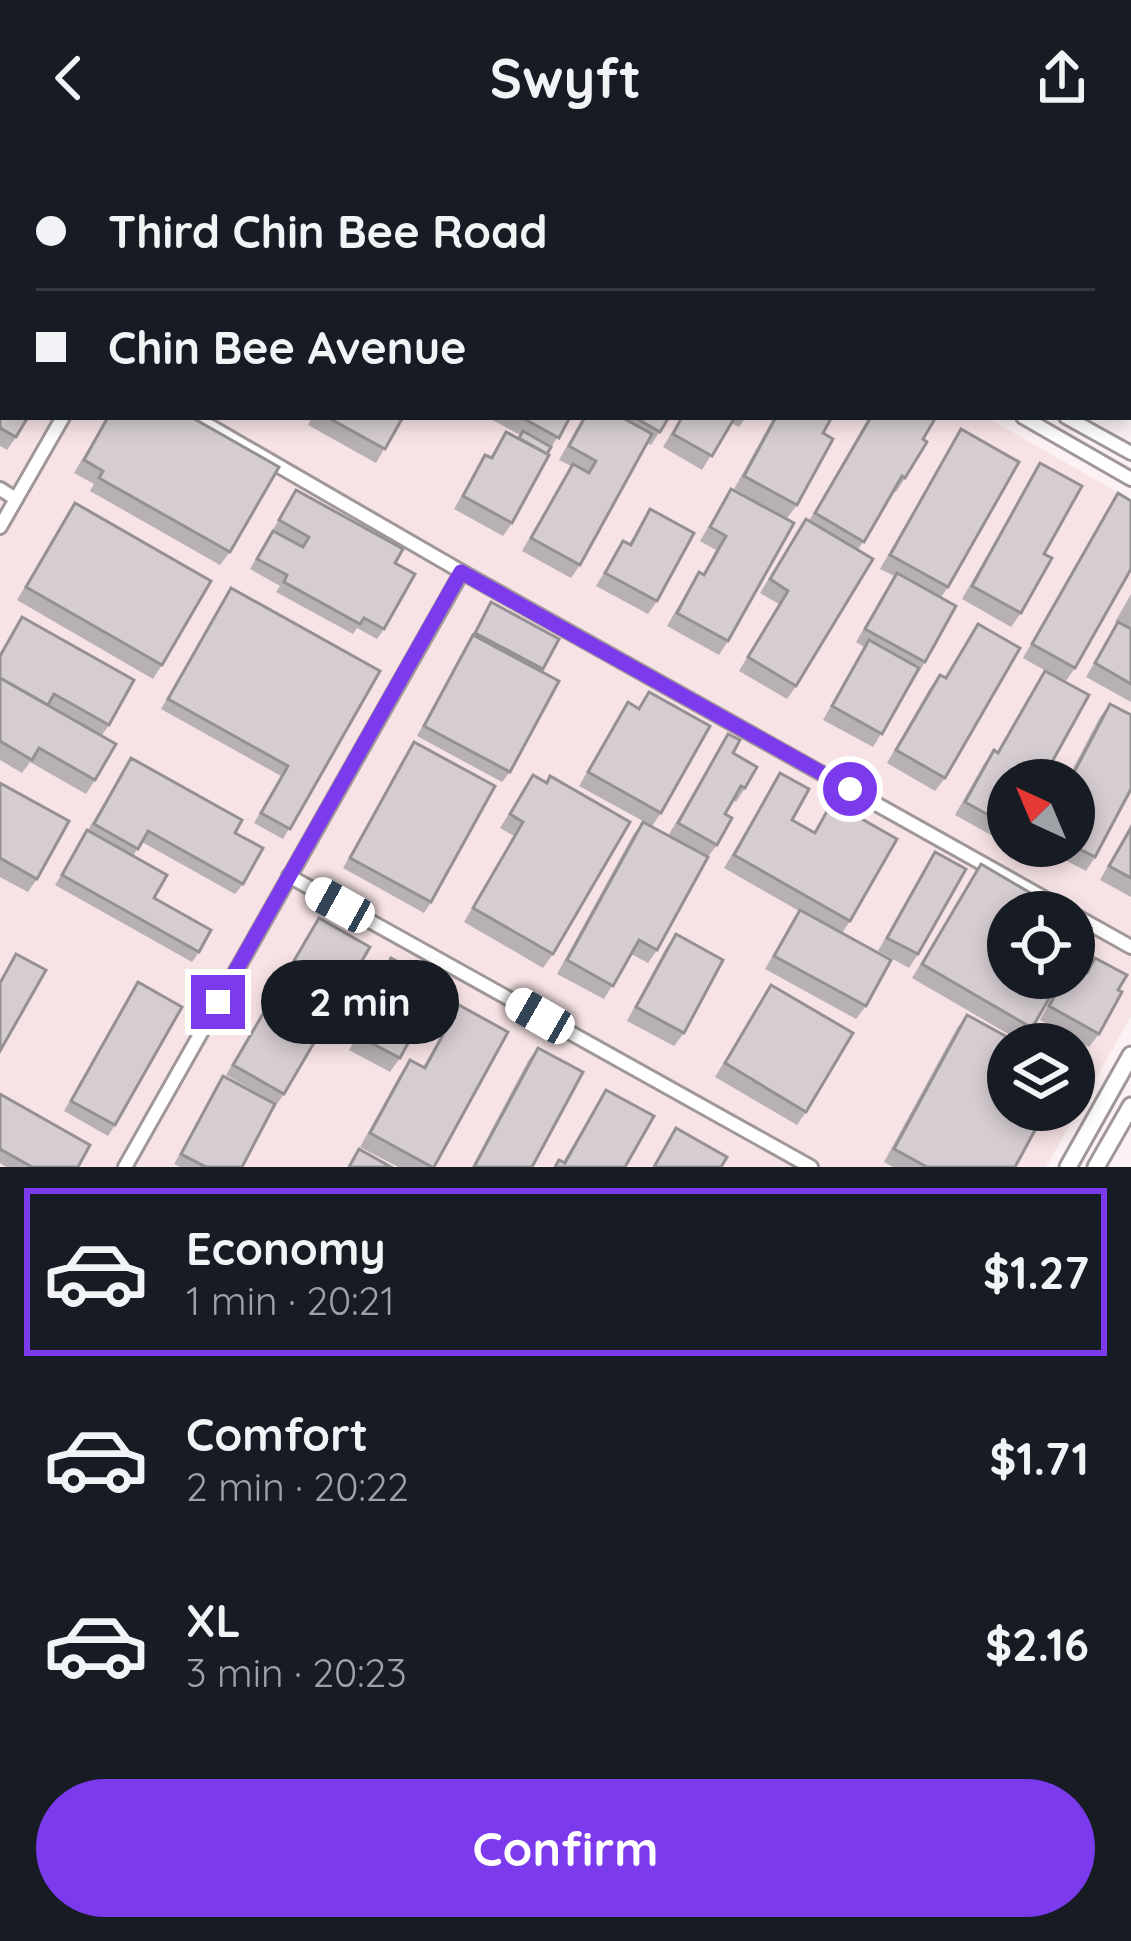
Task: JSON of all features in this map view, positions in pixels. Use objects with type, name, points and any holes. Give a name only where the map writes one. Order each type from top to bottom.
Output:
[{"type":"main road","points":[[1068,1167],[1131,1054]]},
{"type":"main road","points":[[1096,1167],[1131,1106]]},
{"type":"street","points":[[0,527],[61,420]]},
{"type":"street","points":[[199,420],[1033,891]]},
{"type":"street","points":[[1028,420],[1131,479]]},
{"type":"street","points":[[1071,420],[1131,453]]},
{"type":"street","points":[[0,489],[16,499]]},
{"type":"street","points":[[125,1167],[461,572]]},
{"type":"street","points":[[289,876],[811,1167]]},
{"type":"street","points":[[1095,926],[1131,947]]},
{"type":"shaded area","points":[[0,420],[991,420],[1131,500],[1131,1016],[1095,1080],[1095,1023],[987,1023],[987,1131],[1066,1131],[1046,1167],[0,1167]]},
{"type":"building","points":[[0,420],[26,420],[16,437],[0,428]]},
{"type":"building","points":[[106,420],[196,420],[279,467],[230,552],[99,478],[103,471],[84,460]]},
{"type":"building","points":[[332,420],[401,420],[385,449]]},
{"type":"building","points":[[526,420],[568,420],[559,438]]},
{"type":"building","points":[[583,420],[626,420],[652,434],[580,565],[531,538],[573,464],[589,473],[596,461],[569,446]]},
{"type":"building","points":[[639,420],[667,420],[660,432]]},
{"type":"building","points":[[680,420],[733,420],[712,456],[673,434]]},
{"type":"building","points":[[774,420],[830,420],[823,433],[833,439],[797,505],[744,476]]},
{"type":"building","points":[[869,420],[934,420],[923,439],[927,442],[864,542],[815,513]]},
{"type":"building","points":[[961,429],[1019,462],[948,587],[890,555]]},
{"type":"building","points":[[523,431],[551,447],[547,454],[519,438]]},
{"type":"building","points":[[506,432],[549,455],[512,523],[463,496],[485,455],[492,458]]},
{"type":"building","points":[[1040,463],[1082,486],[1044,554],[1052,558],[1021,613],[972,586]]},
{"type":"building","points":[[731,489],[794,523],[728,641],[677,613],[726,536],[710,527]]},
{"type":"building","points":[[296,490],[403,549],[395,563],[415,574],[384,629],[364,618],[360,624],[284,582],[287,575],[257,559],[273,531],[303,547],[309,537],[279,520]]},
{"type":"building","points":[[1118,493],[1131,501],[1131,569],[1075,668],[1032,644]]},
{"type":"building","points":[[75,503],[211,581],[162,665],[26,587]]},
{"type":"building","points":[[650,509],[694,533],[657,601],[605,573],[623,541],[631,545]]},
{"type":"building","points":[[806,519],[873,559],[796,686],[748,657],[788,591],[770,579]]},
{"type":"building","points":[[897,573],[956,606],[925,662],[865,629]]},
{"type":"building","points":[[231,588],[380,671],[290,829],[261,813],[288,766],[168,699]]},
{"type":"building","points":[[491,602],[559,639],[543,669],[475,633]]},
{"type":"building","points":[[22,617],[134,680],[109,725],[54,694],[48,705],[0,678],[0,656]]},
{"type":"building","points":[[1118,622],[1131,629],[1131,684],[1095,663]]},
{"type":"building","points":[[978,624],[1020,648],[945,778],[896,750],[940,675],[946,678]]},
{"type":"building","points":[[473,635],[559,681],[510,772],[424,726]]},
{"type":"building","points":[[869,640],[919,668],[882,734],[832,706]]},
{"type":"building","points":[[1045,671],[1089,695],[1054,759],[989,759],[994,750],[998,753]]},
{"type":"building","points":[[0,678],[116,744],[95,780],[39,748],[32,760],[0,741]]},
{"type":"building","points":[[649,692],[710,726],[661,813],[588,772],[628,702],[639,709]]},
{"type":"building","points":[[1110,704],[1131,715],[1131,789],[1095,857],[1095,759],[1081,759]]},
{"type":"building","points":[[728,734],[740,740],[733,753],[757,767],[725,814],[732,818],[717,845],[678,823]]},
{"type":"building","points":[[414,742],[495,786],[431,902],[350,858]]},
{"type":"building","points":[[131,758],[242,820],[235,833],[263,848],[243,884],[148,831],[138,849],[94,824]]},
{"type":"building","points":[[987,763],[987,814],[965,802]]},
{"type":"building","points":[[780,773],[809,789],[792,820],[815,833],[832,802],[897,839],[850,921],[734,855]]},
{"type":"building","points":[[533,775],[547,783],[550,776],[630,822],[553,954],[473,908],[523,822],[510,814]]},
{"type":"building","points":[[0,783],[69,821],[37,879],[0,858]]},
{"type":"building","points":[[643,822],[708,857],[657,950],[639,940],[613,986],[567,960]]},
{"type":"building","points":[[1131,828],[1131,878],[1109,866]]},
{"type":"building","points":[[87,830],[167,875],[154,898],[211,930],[199,952],[62,875]]},
{"type":"building","points":[[935,852],[966,869],[918,954],[887,938]]},
{"type":"building","points":[[981,864],[1027,891],[987,891],[987,999],[1049,999],[1035,1023],[1023,1023],[922,964]]},
{"type":"building","points":[[800,910],[891,960],[866,1006],[774,956]]},
{"type":"building","points":[[319,918],[370,947],[284,1094],[233,1065]]},
{"type":"building","points":[[676,934],[723,960],[684,1033],[636,1007]]},
{"type":"building","points":[[16,954],[46,970],[0,1051],[0,983]]},
{"type":"building","points":[[391,958],[440,984],[400,1058],[358,1036],[380,996],[373,993]]},
{"type":"building","points":[[1095,958],[1127,975],[1099,1034],[1095,1023],[1079,1023],[1049,1006],[1053,999],[1095,999]]},
{"type":"building","points":[[138,982],[182,1007],[115,1125],[71,1101]]},
{"type":"building","points":[[771,985],[853,1033],[806,1112],[725,1063]]},
{"type":"building","points":[[459,1005],[508,1032],[432,1167],[370,1133],[410,1060],[425,1068]]},
{"type":"building","points":[[967,1015],[987,1026],[987,1131],[1035,1131],[1015,1167],[927,1167],[894,1149]]},
{"type":"building","points":[[538,1048],[583,1072],[532,1167],[474,1167]]},
{"type":"building","points":[[223,1076],[275,1104],[242,1167],[206,1167],[181,1154]]},
{"type":"building","points":[[606,1090],[654,1116],[625,1167],[555,1167],[559,1160],[565,1163]]},
{"type":"building","points":[[0,1094],[90,1145],[78,1167],[32,1167],[0,1149]]},
{"type":"building","points":[[676,1128],[727,1157],[721,1167],[654,1167]]},
{"type":"building","points":[[359,1149],[391,1167],[349,1167]]},
{"type":"route","points":[[218,1002],[461,572],[850,789]]}]
